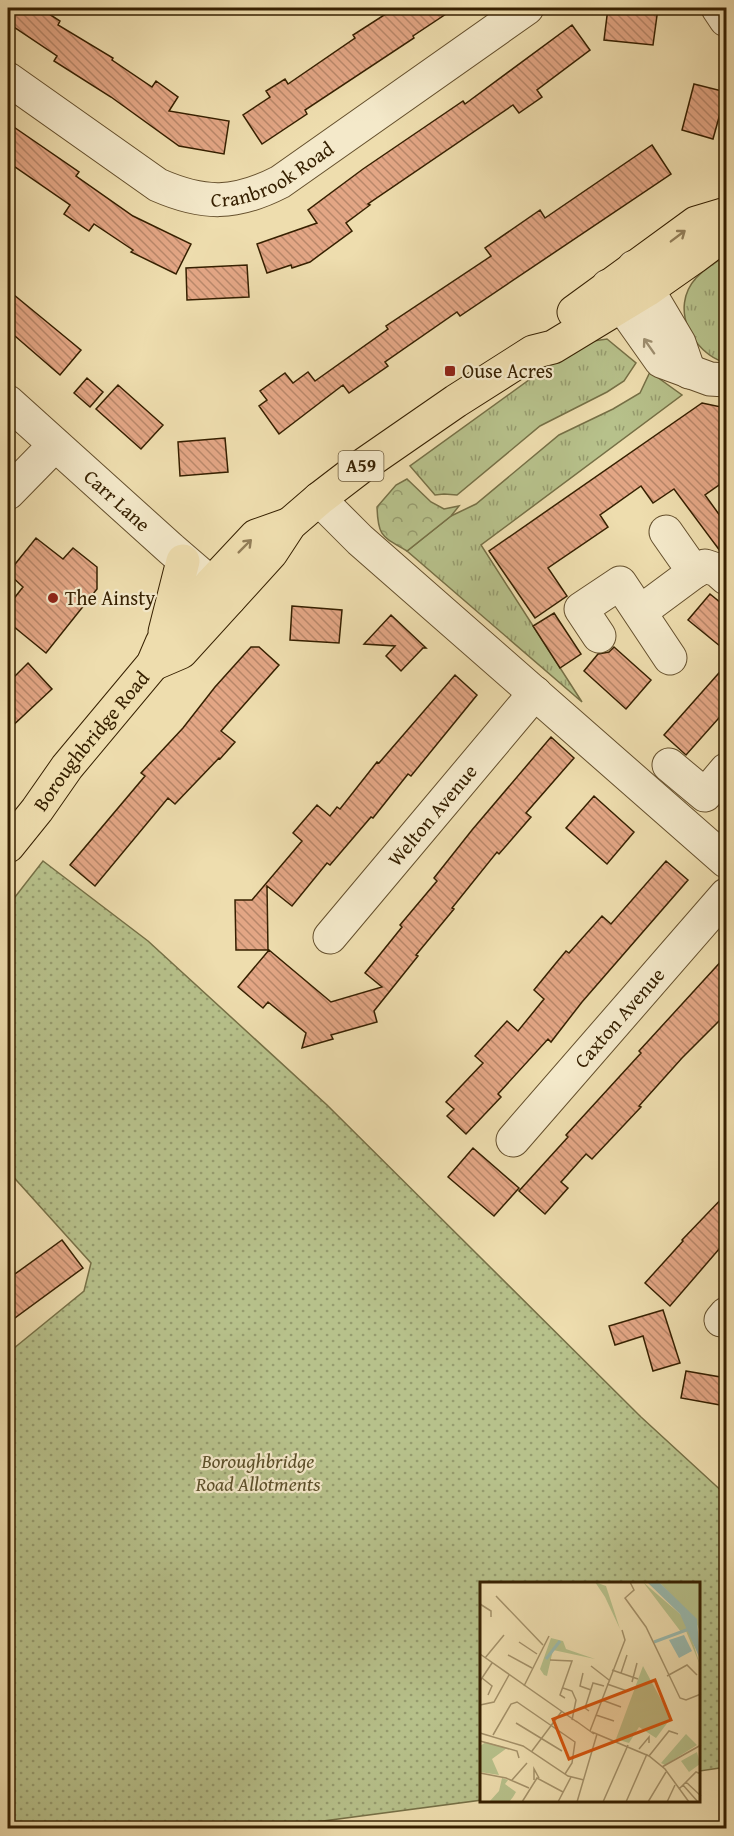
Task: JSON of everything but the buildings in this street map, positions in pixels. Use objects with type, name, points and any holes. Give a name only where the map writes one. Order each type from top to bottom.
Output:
[{"type":"main road","name":"Boroughbridge Road","points":[[8,846],[67,767],[158,653],[220,591],[271,554],[290,524],[362,465],[456,401],[533,352],[554,347],[627,287],[696,223],[726,214]]},
{"type":"main road","name":"Boroughbridge Road","points":[[627,287],[706,249],[718,239],[726,223]]},
{"type":"main road","points":[[158,653],[183,561]]},
{"type":"street","name":"Cranbrook Road","points":[[8,79],[158,185],[182,196],[209,201],[236,199],[257,194],[280,182],[527,8]]},
{"type":"street","points":[[718,8],[726,20]]},
{"type":"street","points":[[627,287],[679,343],[689,372],[710,379],[726,380]]},
{"type":"street","name":"Carr Lane","points":[[8,402],[183,561],[220,591]]},
{"type":"street","points":[[8,493],[55,445]]},
{"type":"street","points":[[319,499],[360,540],[726,861]]},
{"type":"street","points":[[666,532],[694,572]]},
{"type":"street","points":[[640,612],[705,566],[717,570],[726,578]]},
{"type":"street","points":[[599,636],[581,609],[620,583],[670,658]]},
{"type":"street","name":"Welton Avenue","points":[[330,937],[535,693]]},
{"type":"street","points":[[669,765],[705,795],[726,770]]},
{"type":"street","name":"Caxton Avenue","points":[[513,1140],[726,895]]},
{"type":"green space","points":[[726,255],[726,363],[714,358],[694,340],[688,328],[685,303],[688,290],[696,278]]},
{"type":"green space","points":[[607,339],[636,363],[624,381],[540,426],[457,495],[435,495],[410,466],[580,343]]},
{"type":"green space","points":[[650,372],[682,395],[481,545],[582,702],[407,551],[451,516],[476,504],[559,435],[640,393]]},
{"type":"green space","points":[[407,479],[431,502],[444,509],[459,506],[451,516],[407,551],[383,535],[380,530],[377,507],[396,485]]},
{"type":"green space","name":"Boroughbridge Road Allotments","points":[[43,861],[148,941],[327,1105],[641,1417],[726,1495],[726,1767],[701,1771],[701,1582],[480,1582],[480,1800],[270,1828],[16,1828],[8,1816],[8,1353],[84,1291],[91,1263],[8,1171],[8,906]]},
{"type":"place","name":"Ouse Acres","points":[[450,371]]},
{"type":"place","name":"The Ainsty","points":[[53,598]]}]
